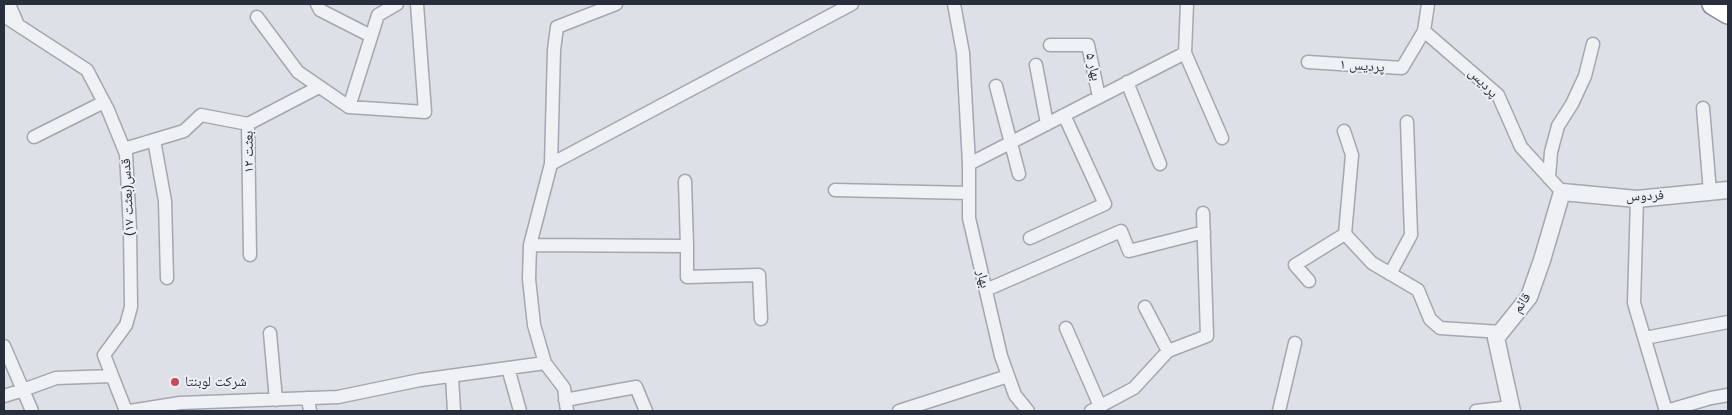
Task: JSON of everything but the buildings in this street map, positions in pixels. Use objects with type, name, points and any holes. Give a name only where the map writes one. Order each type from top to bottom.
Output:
[{"type":"highway","points":[[1713,4],[1728,13]]},
{"type":"street","points":[[9,4],[18,25]]},
{"type":"street","points":[[317,4],[320,10],[371,36]]},
{"type":"street","points":[[349,107],[378,14],[398,4]]},
{"type":"street","points":[[258,17],[298,72],[349,107],[425,112],[417,4]]},
{"type":"street","points":[[616,4],[557,27],[554,50],[552,164],[530,245],[530,279],[534,325],[546,363],[564,388],[566,405],[636,387],[646,411]]},
{"type":"street","points":[[552,164],[852,4]]},
{"type":"street","name":"بهار","points":[[954,4],[963,53],[969,164],[969,218],[1001,356],[1015,395],[1028,411]]},
{"type":"street","points":[[1187,4],[1185,52],[1222,138]]},
{"type":"street","points":[[1424,32],[1428,4]]},
{"type":"street","name":"قدس(بعثت ۱۷)","points":[[4,16],[87,70],[104,102],[126,154],[130,229],[131,308],[126,326],[104,355],[112,376]]},
{"type":"street","name":"پرديس ۱","points":[[1308,62],[1402,68],[1424,32]]},
{"type":"street","name":"پرديس","points":[[1424,32],[1464,63],[1498,95],[1521,147],[1562,192]]},
{"type":"street","points":[[1549,178],[1551,152],[1558,126],[1572,104],[1585,76],[1593,44]]},
{"type":"street","name":"بهار ۵","points":[[1050,45],[1088,45],[1100,97]]},
{"type":"street","points":[[969,164],[1185,52]]},
{"type":"street","points":[[1036,64],[1048,124]]},
{"type":"street","points":[[1127,82],[1160,164]]},
{"type":"street","points":[[996,86],[1019,174]]},
{"type":"street","points":[[248,124],[320,87]]},
{"type":"street","points":[[34,137],[104,102]]},
{"type":"street","points":[[1703,108],[1710,192]]},
{"type":"street","name":"بعثت ۱۲","points":[[124,149],[184,131],[202,115],[248,124],[250,255]]},
{"type":"street","points":[[1030,238],[1105,204],[1064,115]]},
{"type":"street","points":[[1390,274],[1411,235],[1407,122]]},
{"type":"street","points":[[1344,131],[1352,155],[1345,234],[1372,264],[1418,290],[1430,319],[1440,328],[1502,332]]},
{"type":"street","points":[[154,140],[165,202],[167,278]]},
{"type":"street","points":[[685,181],[688,246],[687,277],[759,276],[761,319]]},
{"type":"street","points":[[836,190],[969,193]]},
{"type":"street","name":"فردوس","points":[[1562,192],[1637,199],[1728,190]]},
{"type":"street","name":"قائم","points":[[1502,332],[1529,297],[1562,192]]},
{"type":"street","points":[[1637,199],[1634,302],[1666,411],[1728,395]]},
{"type":"street","points":[[1066,328],[1096,409],[1134,388],[1168,352],[1207,336],[1203,213]]},
{"type":"street","points":[[986,290],[1121,232],[1129,251],[1204,232]]},
{"type":"street","points":[[1309,281],[1295,265],[1345,234]]},
{"type":"street","points":[[530,245],[688,246]]},
{"type":"street","points":[[1145,308],[1168,352]]},
{"type":"street","points":[[1645,338],[1728,322]]},
{"type":"street","points":[[1476,411],[1512,409],[1496,338],[1502,332]]},
{"type":"street","points":[[270,333],[276,400]]},
{"type":"street","points":[[1280,411],[1296,343]]},
{"type":"street","points":[[4,346],[32,411]]},
{"type":"street","points":[[130,411],[180,403],[276,400],[309,405],[412,382],[546,363]]},
{"type":"street","points":[[508,368],[520,411]]},
{"type":"street","points":[[4,396],[56,378],[112,376],[126,411]]},
{"type":"street","points":[[899,411],[1008,376]]},
{"type":"street","points":[[452,377],[454,411]]},
{"type":"place","name":"شرکت لوبنتا","points":[[175,382]]}]
